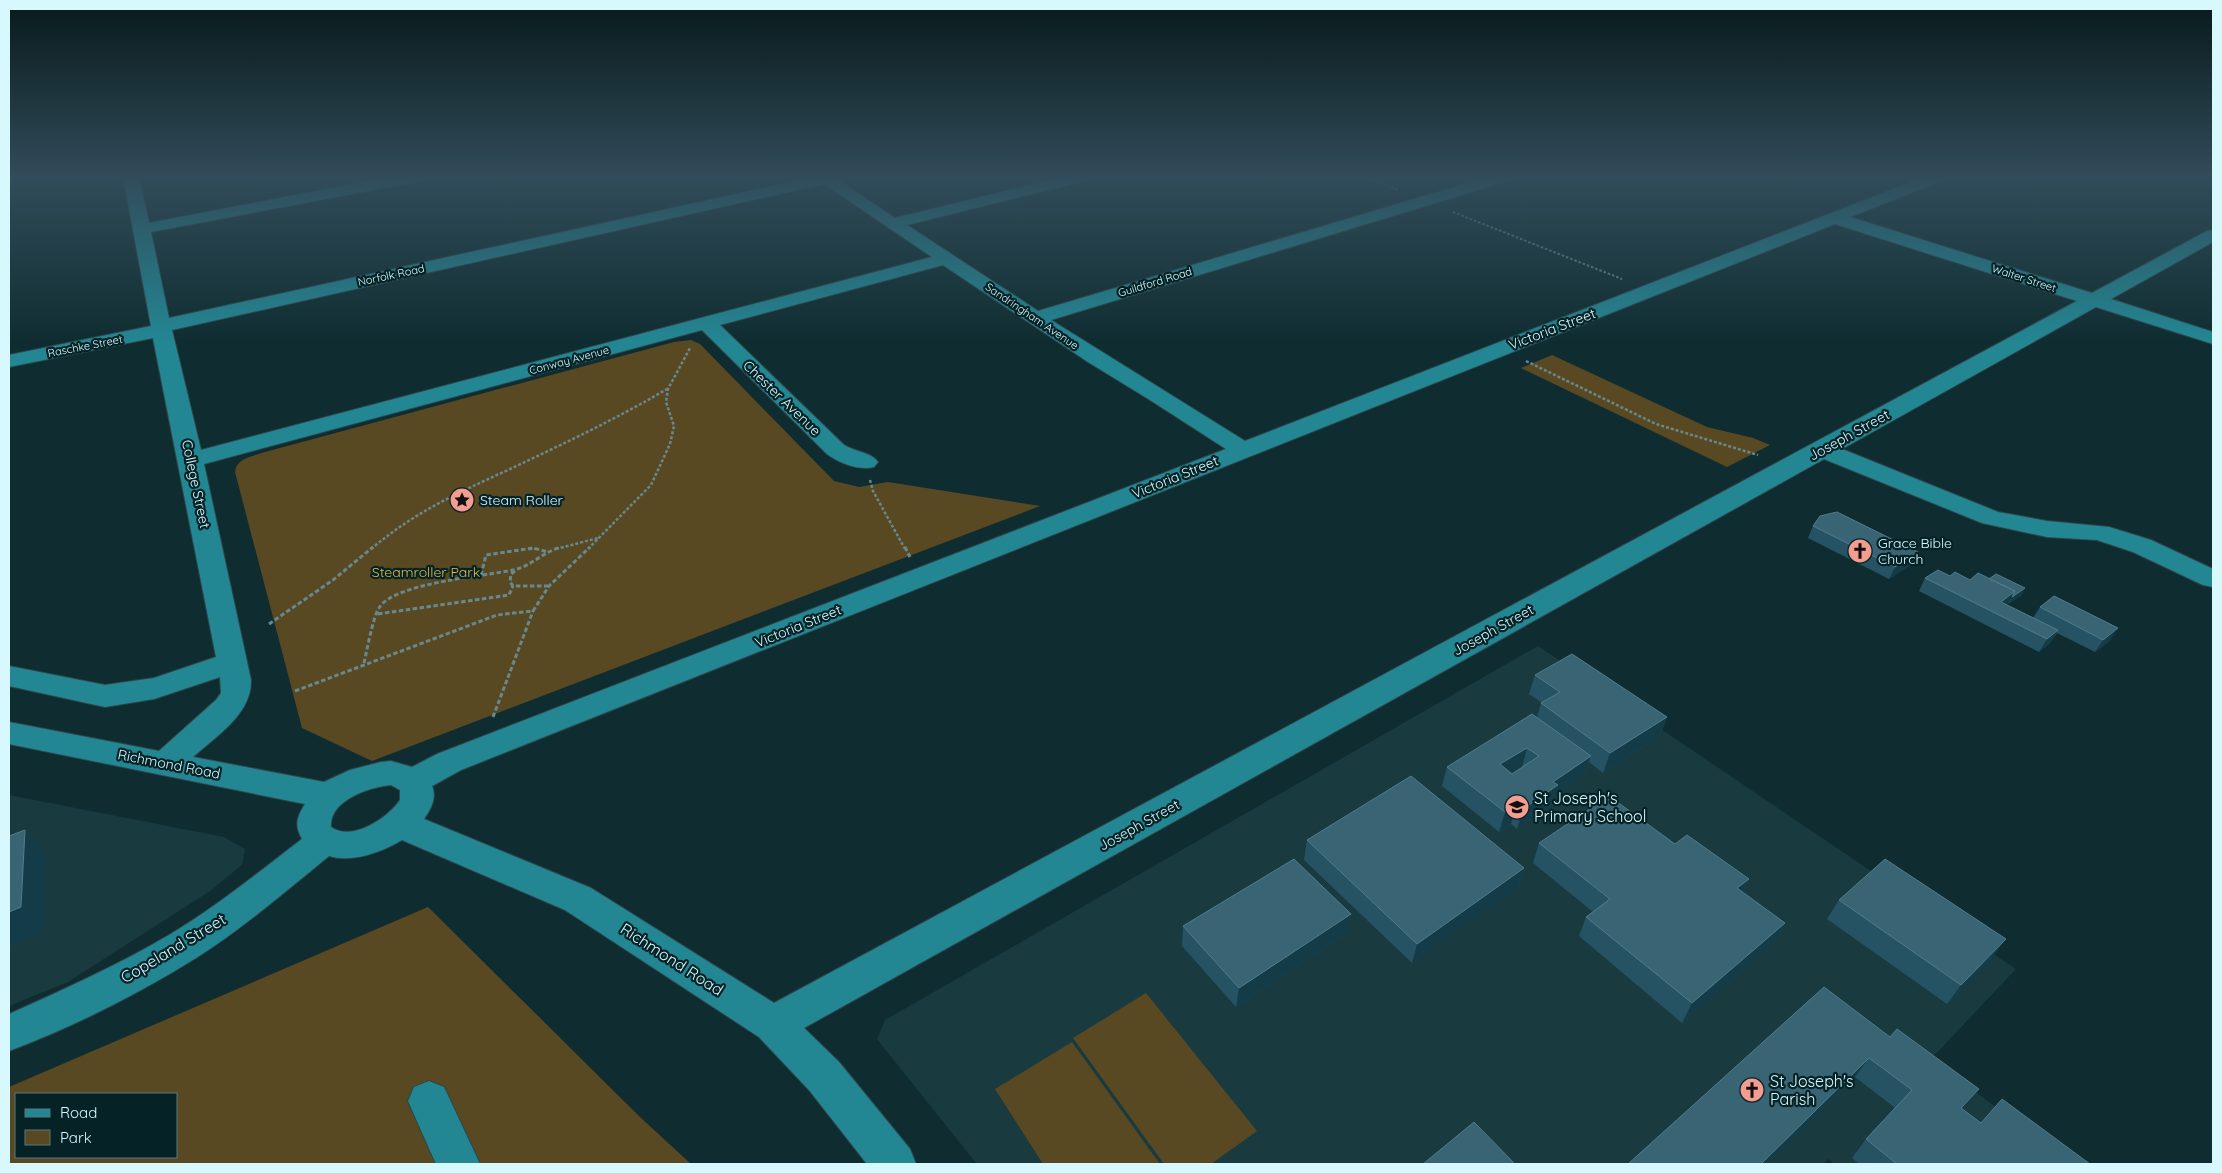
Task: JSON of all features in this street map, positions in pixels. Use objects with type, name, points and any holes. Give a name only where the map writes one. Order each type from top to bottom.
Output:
[{"type":"street","name":"College Street","points":[[143,232],[237,688],[232,700],[166,763]]},
{"type":"street","name":"Norfolk Road","points":[[161,328],[587,232]]},
{"type":"street","name":"Sandringham Avenue","points":[[907,232],[1035,318],[1243,450]]},
{"type":"street","name":"Guildford Road","points":[[1035,318],[1323,232]]},
{"type":"street","name":"Victoria Street","points":[[413,780],[449,762],[497,743],[1800,232]]},
{"type":"street","name":"Walter Street","points":[[1878,232],[2213,338]]},
{"type":"street","name":"Joseph Street","points":[[773,1024],[2213,235]]},
{"type":"street","name":"Conway Avenue","points":[[191,460],[710,327],[946,258]]},
{"type":"street","name":"Chester Avenue","points":[[710,327],[835,449],[843,454],[866,462]]},
{"type":"street","name":"Raschke Street","points":[[9,361],[161,328]]},
{"type":"street","points":[[1823,450],[1991,518],[2047,529],[2100,532],[2142,546],[2213,578]]},
{"type":"street","points":[[9,676],[105,696],[117,696],[156,689],[232,662]]},
{"type":"street","name":"Richmond Road","points":[[9,733],[330,796]]},
{"type":"street","points":[[391,773],[404,775],[413,780],[418,789],[418,800],[412,812],[400,824],[386,833],[352,845],[337,845],[324,841],[316,835],[313,827],[314,817],[330,796],[343,787],[375,774],[391,773]]},
{"type":"street","name":"Richmond Road","points":[[400,824],[578,898],[773,1024],[824,1076],[894,1164]]},
{"type":"street","name":"Copeland Street","points":[[9,1033],[129,976],[184,945],[231,912],[324,841]]},
{"type":"street","points":[[429,1101],[458,1164]]},
{"type":"path","points":[[1502,232],[1624,280]]},
{"type":"path","points":[[493,717],[533,611],[549,586],[651,485],[662,465],[674,426],[666,402],[668,388],[690,349],[710,327]]},
{"type":"path","points":[[1521,359],[1656,424],[1758,455]]},
{"type":"path","points":[[269,624],[333,580],[396,528],[429,507],[614,420],[668,388]]},
{"type":"path","points":[[866,462],[873,491],[910,557]]},
{"type":"path","points":[[513,586],[510,582],[511,574],[515,570],[548,552],[598,538]]},
{"type":"path","points":[[481,575],[486,555],[534,548],[548,552]]},
{"type":"path","points":[[364,664],[378,614],[384,601],[401,592],[454,578],[515,570]]},
{"type":"path","points":[[513,586],[549,586]]},
{"type":"path","points":[[378,614],[509,595],[513,586]]},
{"type":"path","points":[[295,691],[497,615],[533,611]]},
{"type":"shaded area","name":"St Joseph's Primary School","points":[[1538,646],[2016,969],[1931,1059],[2073,1164],[1834,1164],[1828,1159],[1823,1164],[977,1164],[877,1039],[885,1020]]},
{"type":"shaded area","points":[[9,795],[224,837],[245,849],[242,865],[210,891],[68,982],[9,1006]]},
{"type":"green space","name":"Steamroller Park","points":[[691,340],[700,344],[834,481],[859,487],[888,482],[1040,506],[372,761],[302,728],[235,472],[236,467],[242,461],[265,452],[674,342]]},
{"type":"green space","points":[[1552,355],[1707,427],[1753,438],[1770,445],[1727,467],[1521,368]]},
{"type":"green space","points":[[428,907],[641,1118],[691,1164],[9,1164],[9,1087]]},
{"type":"green space","points":[[1146,993],[1257,1131],[1211,1164],[1164,1164],[1073,1038]]},
{"type":"green space","points":[[1072,1042],[1160,1164],[1043,1164],[995,1089]]},
{"type":"building","points":[[1837,512],[1918,552],[1895,567],[1813,526],[1820,516]]},
{"type":"building","points":[[1938,570],[1950,576],[1955,572],[1970,580],[1978,573],[2015,591],[2001,602],[2058,630],[2047,639],[1925,578]]},
{"type":"building","points":[[1996,574],[2025,588],[2012,597],[2015,591],[1989,579]]},
{"type":"building","points":[[2054,596],[2118,628],[2103,640],[2040,607]]},
{"type":"building","points":[[1572,654],[1667,717],[1610,753],[1541,703],[1560,692],[1535,675]]},
{"type":"building","points":[[1532,714],[1591,756],[1553,782],[1558,785],[1523,809],[1517,804],[1505,812],[1447,767]],"holes":[[[1527,748],[1539,756],[1512,774],[1500,764]]]},
{"type":"building","points":[[1411,776],[1524,868],[1417,944],[1307,840]]},
{"type":"building","points":[[1609,796],[1675,844],[1687,835],[1749,879],[1737,888],[1785,923],[1692,1003],[1586,917],[1610,899],[1539,843]]},
{"type":"building","points":[[25,830],[21,907],[9,912],[9,836]]},
{"type":"building","points":[[1294,859],[1351,914],[1239,988],[1183,926]]},
{"type":"building","points":[[1885,859],[2006,939],[1961,985],[1839,900]]},
{"type":"building","points":[[1824,987],[1890,1037],[1897,1029],[1979,1089],[1961,1108],[1981,1123],[2002,1099],[2090,1164],[1897,1164],[1866,1139],[1912,1090],[1869,1058],[1761,1164],[1628,1164]]},
{"type":"building","points":[[1474,1122],[1515,1164],[1423,1164]]},
{"type":"place","name":"Steam Roller","points":[[462,500]]},
{"type":"place","name":"Grace Bible Church","points":[[1860,551]]},
{"type":"place","name":"St Joseph's Primary School","points":[[1517,807]]},
{"type":"place","name":"St Joseph's Parish","points":[[1752,1090]]}]
